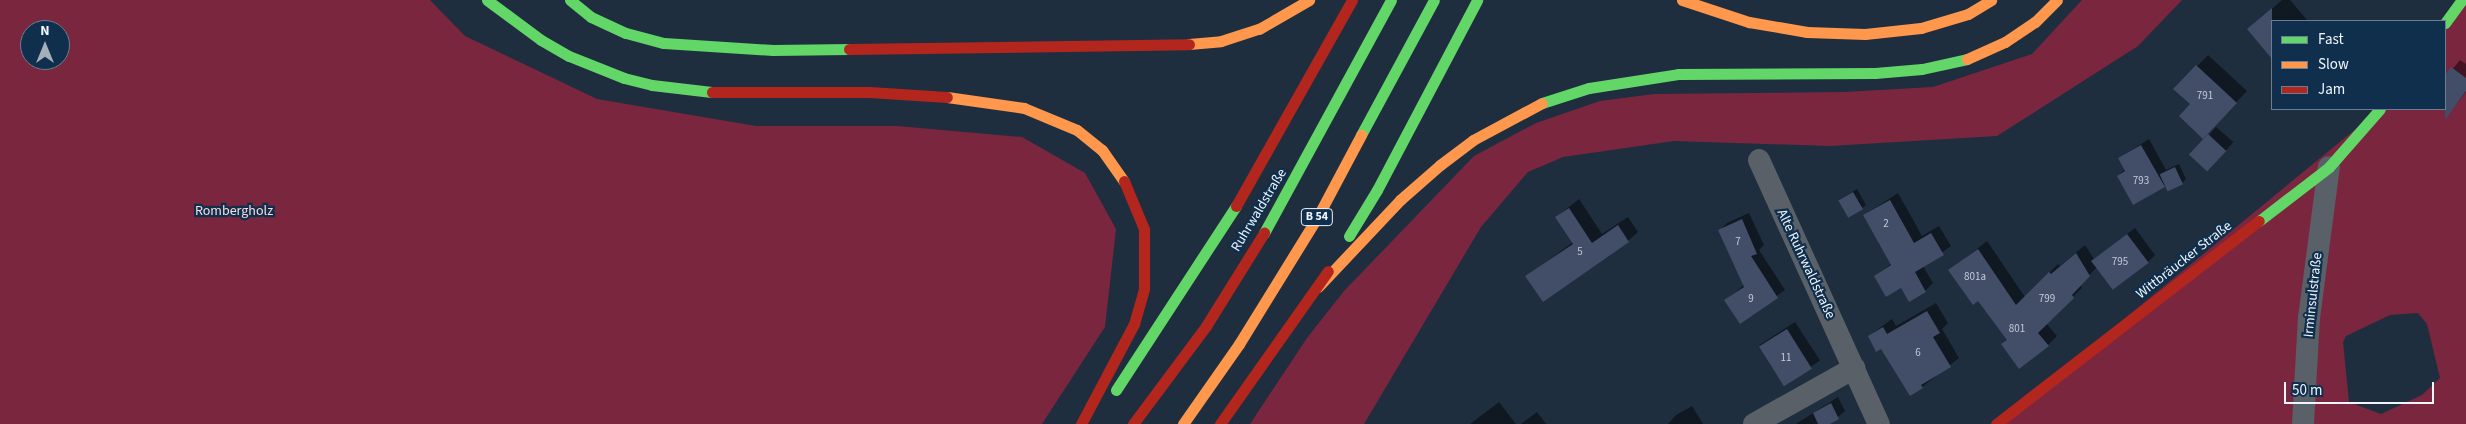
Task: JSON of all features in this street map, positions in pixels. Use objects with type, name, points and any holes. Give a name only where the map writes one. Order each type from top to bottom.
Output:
[{"type":"main road","points":[[487,0],[541,40],[569,56],[624,78],[652,84],[712,92],[869,92],[971,98],[1024,108],[1077,130],[1102,150],[1120,172],[1134,200],[1144,229],[1146,257],[1144,288],[1134,324],[1081,424]]},
{"type":"main road","points":[[570,0],[591,17],[626,34],[664,43],[773,50],[1177,45],[1221,41],[1259,30],[1309,0]]},
{"type":"main road","points":[[1090,424],[1153,338],[1246,191],[1352,0]]},
{"type":"main road","name":"Ruhrwaldstraße","points":[[1133,424],[1206,326],[1280,206],[1392,0]]},
{"type":"main road","name":"B 54","points":[[1183,424],[1239,344],[1318,216],[1434,0]]},
{"type":"main road","points":[[1220,424],[1318,287],[1377,190],[1477,0]]},
{"type":"main road","points":[[1682,0],[1749,22],[1807,32],[1865,34],[1921,28],[1968,14],[1991,0]]},
{"type":"main road","points":[[1318,287],[1400,200],[1440,165],[1488,131],[1548,100],[1589,88],[1678,74],[1875,72],[1922,69],[1969,59],[2005,42],[2035,22],[2057,0]]},
{"type":"main road","points":[[2446,22],[2462,0]]},
{"type":"main road","name":"Wittbräucker Straße","points":[[1996,424],[2328,167],[2379,110]]},
{"type":"street","name":"Alte Ruhrwaldstraße","points":[[1759,160],[1878,424]]},
{"type":"street","name":"Irminsulstraße","points":[[2303,424],[2309,318],[2328,167]]},
{"type":"street","points":[[1754,424],[1854,368]]},
{"type":"green space","name":"Rombergholz","points":[[0,0],[430,0],[465,36],[597,99],[756,126],[897,126],[1022,137],[1085,173],[1116,229],[1105,327],[1042,424],[0,424]]},
{"type":"green space","points":[[2082,0],[2182,0],[2138,46],[1997,136],[1830,146],[1674,141],[1563,157],[1528,172],[1481,227],[1364,424],[1250,424],[1307,338],[1344,291],[1474,156],[1536,123],[1600,101],[1654,94],[1844,92],[1933,87],[2032,54]]},
{"type":"green space","points":[[2466,0],[2466,424],[1996,424],[2379,110],[2446,110],[2446,22]],"holes":[[[2418,313],[2427,324],[2440,378],[2422,395],[2381,414],[2349,402],[2343,342],[2346,336],[2390,315]]]},
{"type":"building","points":[[2272,8],[2271,58],[2247,29]]},
{"type":"building","points":[[2196,65],[2237,103],[2203,139],[2179,116],[2190,104],[2173,89]]},
{"type":"building","points":[[2451,67],[2466,78],[2466,91],[2445,120],[2446,110],[2446,74]]},
{"type":"building","points":[[2208,134],[2226,151],[2207,172],[2189,154]]},
{"type":"building","points":[[2141,145],[2165,187],[2133,205],[2117,176],[2125,171],[2118,158]]},
{"type":"building","points":[[2175,167],[2183,184],[2168,191],[2160,174]]},
{"type":"building","points":[[1853,192],[1863,209],[1848,218],[1838,200]]},
{"type":"building","points":[[1890,200],[1914,243],[1931,233],[1944,255],[1915,272],[1926,292],[1909,302],[1901,288],[1886,297],[1874,276],[1891,265],[1863,215]]},
{"type":"building","points":[[1569,208],[1592,243],[1618,225],[1629,242],[1543,302],[1525,276],[1573,244],[1555,217]]},
{"type":"building","points":[[1742,219],[1757,254],[1751,256],[1778,298],[1740,324],[1724,300],[1744,287],[1718,230]]},
{"type":"building","points":[[2127,234],[2149,263],[2113,290],[2091,261]]},
{"type":"building","points":[[1978,249],[2016,305],[2049,272],[2051,274],[2076,253],[2090,276],[2072,295],[2074,298],[2038,333],[2049,346],[2019,369],[2001,344],[2007,340],[1978,301],[1973,305],[1948,270]]},
{"type":"building","points":[[1927,311],[1940,333],[1933,337],[1951,367],[1921,385],[1923,388],[1910,396],[1881,349],[1876,352],[1868,336],[1883,327],[1887,334]]},
{"type":"building","points":[[1787,329],[1812,369],[1784,386],[1759,346]]},
{"type":"building","points":[[1831,403],[1839,419],[1830,424],[1818,424],[1813,413]]},
{"type":"traffic: fast","points":[[487,0],[541,40],[569,56],[624,78],[652,85],[712,92]]},
{"type":"traffic: fast","points":[[570,0],[591,17],[626,33],[664,43],[773,50],[849,49]]},
{"type":"traffic: fast","points":[[1264,233],[1391,0]]},
{"type":"traffic: fast","points":[[1361,135],[1434,0]]},
{"type":"traffic: fast","points":[[1349,236],[1377,190],[1477,0]]},
{"type":"traffic: fast","points":[[2446,22],[2462,0]]},
{"type":"traffic: fast","points":[[1542,103],[1589,88],[1678,74],[1875,73],[1922,69],[1967,59]]},
{"type":"traffic: fast","points":[[2259,221],[2329,167],[2379,110]]},
{"type":"traffic: fast","points":[[1116,390],[1236,206]]},
{"type":"traffic: slow","points":[[1189,44],[1221,41],[1259,29],[1309,0]]},
{"type":"traffic: slow","points":[[1682,0],[1749,22],[1807,32],[1865,34],[1921,28],[1968,14],[1991,0]]},
{"type":"traffic: slow","points":[[1967,59],[2005,42],[2035,22],[2057,0]]},
{"type":"traffic: slow","points":[[947,97],[1024,108],[1077,130],[1102,150],[1124,181]]},
{"type":"traffic: slow","points":[[1318,287],[1400,200],[1440,165],[1473,140],[1542,103]]},
{"type":"traffic: slow","points":[[1183,424],[1239,344],[1318,216],[1361,135]]},
{"type":"traffic: jam","points":[[1236,206],[1352,0]]},
{"type":"traffic: jam","points":[[849,49],[1189,44]]},
{"type":"traffic: jam","points":[[712,92],[869,92],[947,97]]},
{"type":"traffic: jam","points":[[1081,424],[1134,324],[1144,288],[1144,229],[1124,181]]},
{"type":"traffic: jam","points":[[1996,424],[2259,221]]},
{"type":"traffic: jam","points":[[1133,424],[1206,326],[1264,233]]},
{"type":"traffic: jam","points":[[1220,424],[1328,271]]}]
